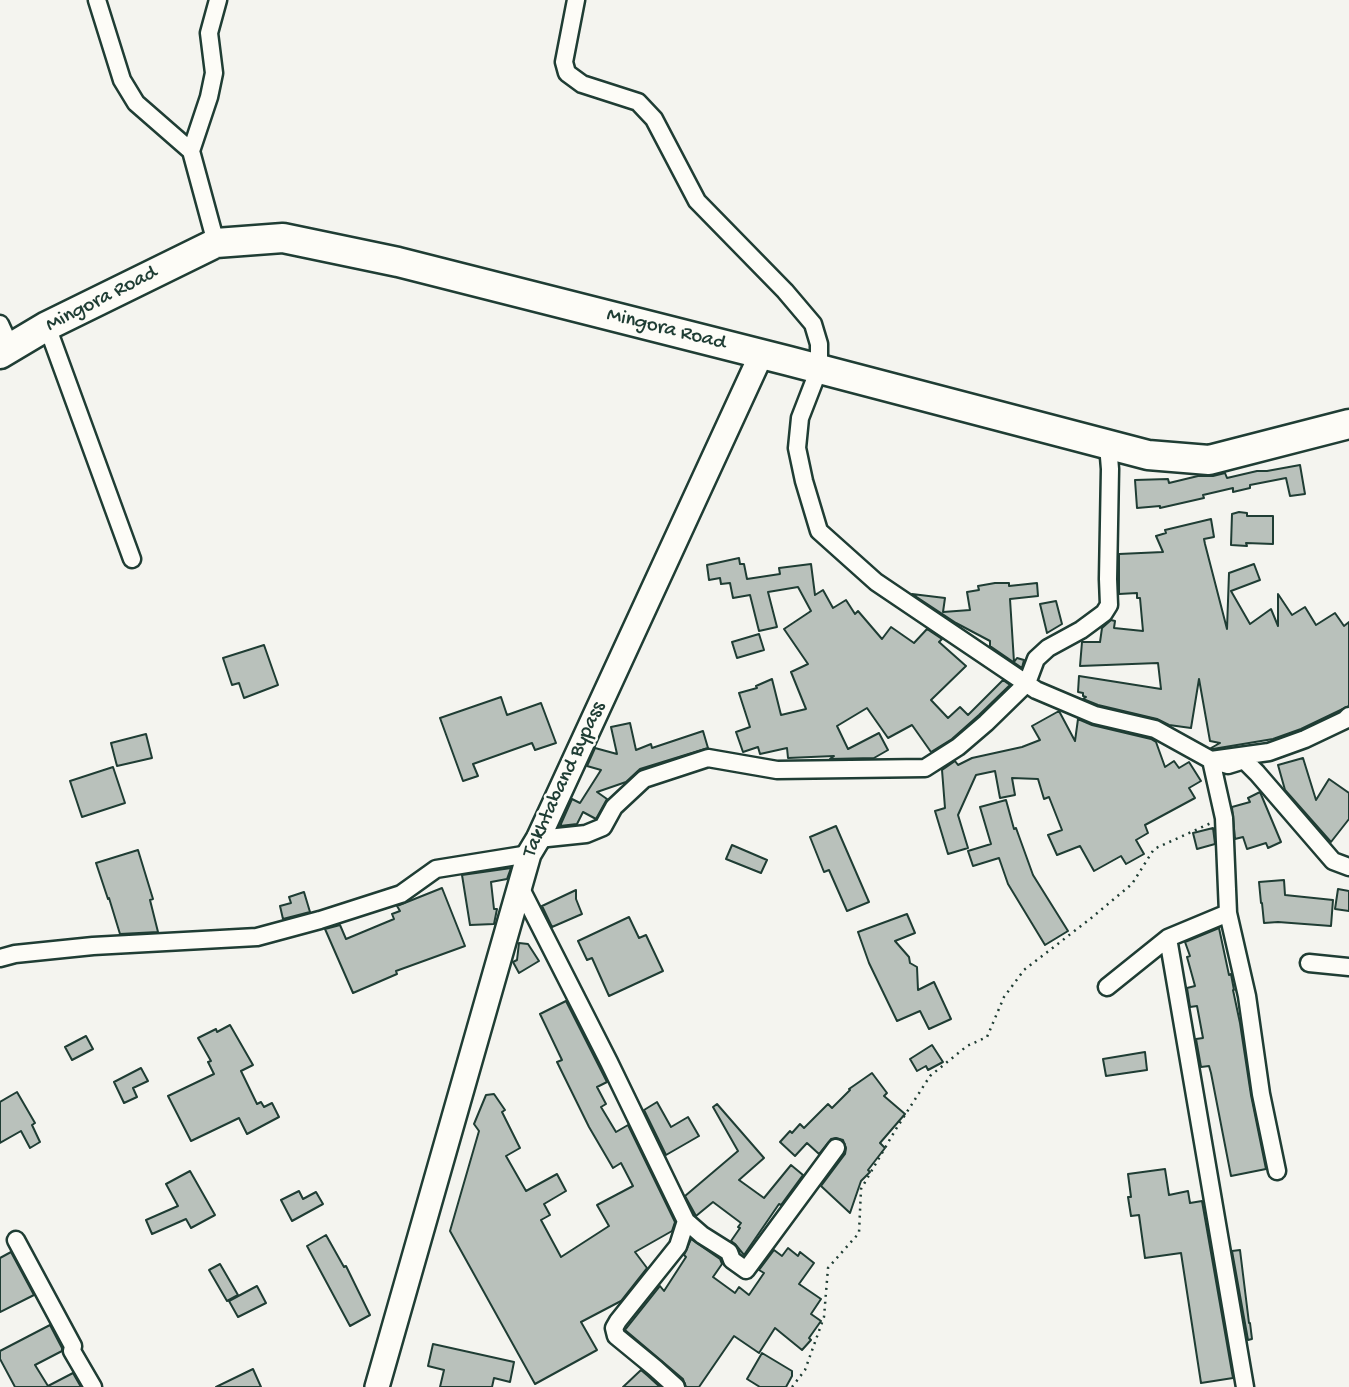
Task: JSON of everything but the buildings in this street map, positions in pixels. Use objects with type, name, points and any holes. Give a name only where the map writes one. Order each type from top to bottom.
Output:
[{"type":"highway","name":"Mingora Road","points":[[4,342],[47,326],[216,243],[284,238],[398,262],[1148,456],[1209,460],[1349,424]]},
{"type":"main road","name":"Takhtaband Bypass","points":[[377,1387],[534,846],[761,355]]},
{"type":"street","points":[[97,0],[122,79],[136,103],[191,151]]},
{"type":"street","points":[[216,243],[191,151],[214,73],[209,33],[218,0]]},
{"type":"street","points":[[576,0],[564,62],[568,73],[582,84],[638,102],[654,119],[697,201],[785,291],[813,324],[819,344],[819,369],[800,418],[797,448],[819,531],[876,582],[1036,690],[1095,715],[1155,729],[1211,760],[1228,765],[1246,762],[1258,772],[1333,861],[1349,867]]},
{"type":"street","points":[[47,326],[132,559]]},
{"type":"street","points":[[0,958],[93,946],[257,937],[320,920],[401,894],[436,869],[586,834],[603,827],[614,807],[644,779],[708,758],[777,770],[925,768],[958,747],[1027,684],[1036,659],[1048,648],[1081,630],[1104,613],[1109,605],[1108,445]]},
{"type":"street","points":[[1211,760],[1269,752],[1305,739],[1349,716]]},
{"type":"street","points":[[1211,760],[1224,818],[1228,913],[1247,996],[1261,1094],[1277,1171]]},
{"type":"street","points":[[520,887],[686,1221],[729,1252],[732,1260],[746,1270],[836,1148]]},
{"type":"street","points":[[1107,987],[1168,938],[1228,913]]},
{"type":"street","points":[[1168,938],[1245,1387]]},
{"type":"street","points":[[1309,963],[1349,967]]},
{"type":"street","points":[[676,1387],[616,1336],[614,1328],[678,1246],[686,1221]]},
{"type":"street","points":[[16,1240],[93,1387]]},
{"type":"path","points":[[792,1387],[805,1370],[824,1317],[828,1268],[859,1233],[861,1189],[930,1076],[967,1045],[987,1037],[1004,997],[1024,970],[1132,884],[1154,849],[1224,818]]}]
